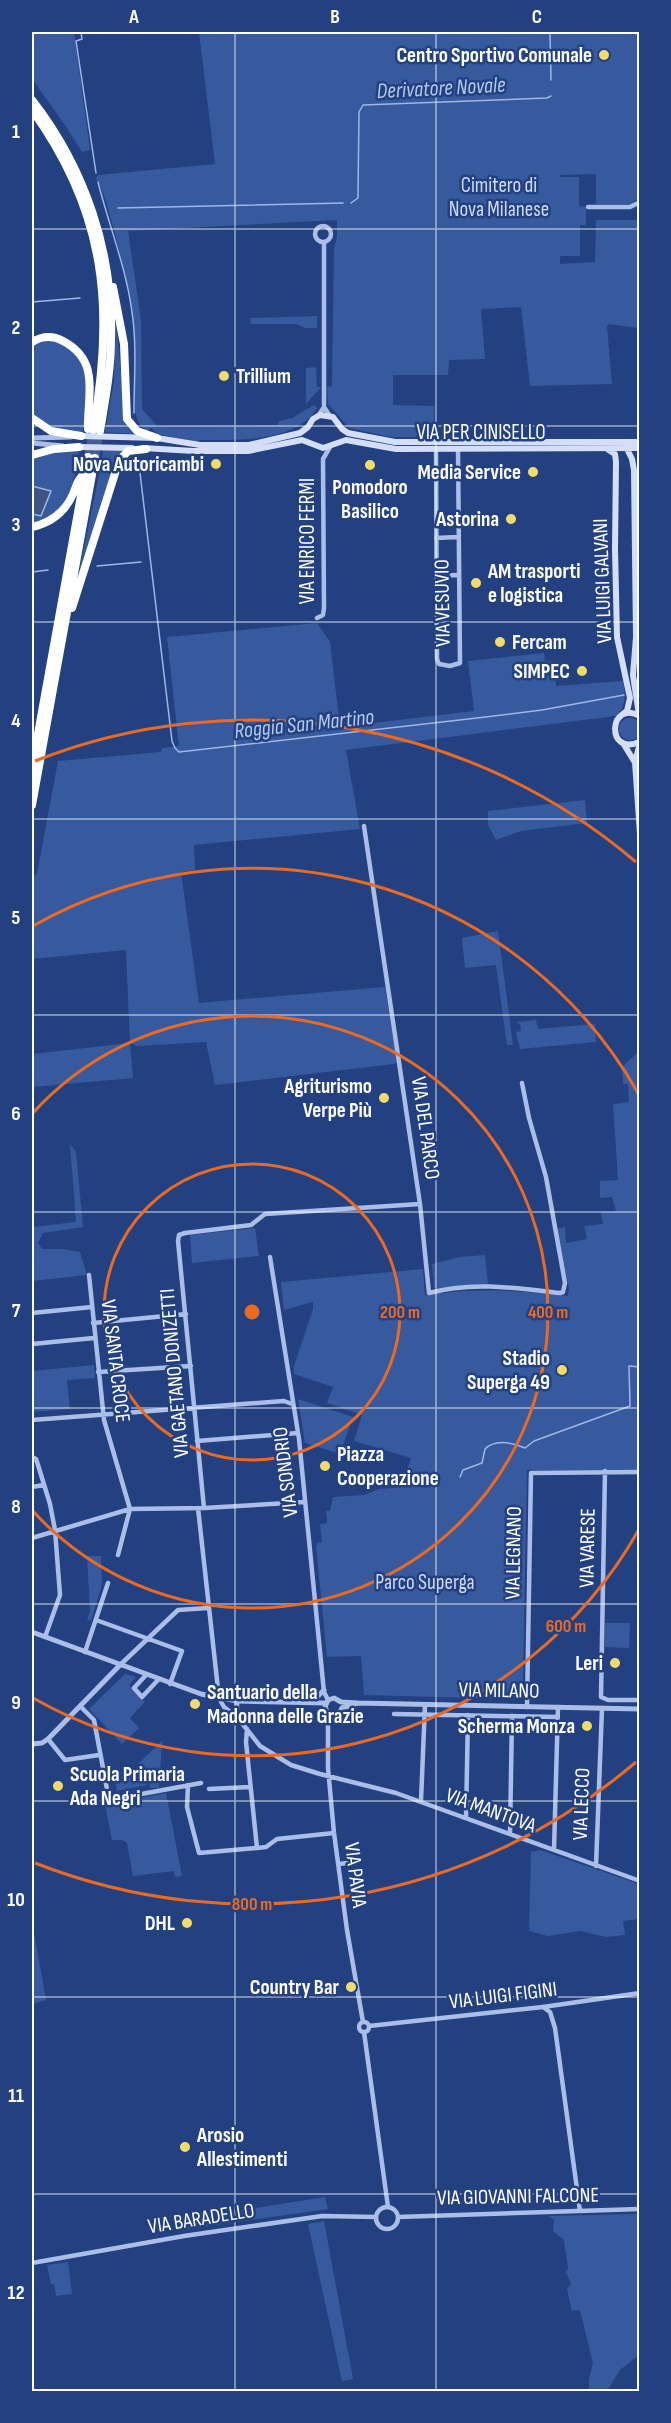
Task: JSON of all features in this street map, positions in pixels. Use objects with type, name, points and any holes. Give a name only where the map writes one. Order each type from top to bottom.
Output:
[{"type":"highway","points":[[32,99],[55,132],[84,190],[98,232],[109,285],[111,329],[109,373],[94,430]]},
{"type":"highway","points":[[32,111],[54,144],[73,182],[88,222],[99,265],[105,340],[94,430]]},
{"type":"highway","points":[[98,232],[105,243],[124,344],[127,419],[137,431],[156,438]]},
{"type":"highway","points":[[32,342],[41,338],[54,338],[74,348],[83,359],[88,373],[94,430]]},
{"type":"highway","points":[[32,418],[51,431],[81,436]]},
{"type":"highway","points":[[32,455],[54,449],[79,447]]},
{"type":"highway","points":[[45,730],[55,695],[72,610],[117,466],[122,456],[128,451],[146,449]]},
{"type":"highway","points":[[32,767],[85,473],[91,458],[32,805]]},
{"type":"highway","points":[[32,527],[58,514],[70,499],[77,481],[85,473]]},
{"type":"main road","points":[[314,444],[308,435],[311,421],[318,416],[330,416]]},
{"type":"main road","name":"VIA PER CINISELLO","points":[[330,416],[341,428],[351,434],[395,442],[639,446]]},
{"type":"main road","points":[[81,436],[156,438],[195,445],[249,444],[295,435],[308,427]]},
{"type":"main road","points":[[79,447],[236,452],[308,440],[314,444],[330,447],[338,441],[341,428]]},
{"type":"main road","name":"VIA PER CINISELLO","points":[[338,441],[350,440],[393,449],[639,446]]},
{"type":"main road","points":[[604,445],[615,454],[616,462]]},
{"type":"main road","name":"VIA LUIGI GALVANI","points":[[632,697],[636,638],[634,466],[639,446]]},
{"type":"main road","points":[[616,462],[626,447]]},
{"type":"main road","name":"VIA LUIGI GALVANI","points":[[626,447],[634,466]]},
{"type":"main road","name":"VIA LUIGI GALVANI","points":[[616,462],[617,637],[632,697]]},
{"type":"main road","points":[[632,697],[627,711],[618,719],[614,729],[616,737],[623,743],[635,762]]},
{"type":"main road","points":[[632,697],[639,716]]},
{"type":"main road","points":[[623,714],[631,713],[639,716]]},
{"type":"main road","points":[[623,743],[639,742],[635,762],[639,834]]},
{"type":"street","points":[[588,207],[630,207],[639,202]]},
{"type":"street","points":[[324,242],[324,407],[330,416]]},
{"type":"street","points":[[318,416],[324,407]]},
{"type":"street","points":[[32,438],[81,436]]},
{"type":"street","points":[[32,443],[79,447]]},
{"type":"street","name":"VIA ENRICO FERMI","points":[[314,444],[323,459],[324,608],[323,615],[317,618]]},
{"type":"street","name":"VIA ENRICO FERMI","points":[[323,459],[330,447]]},
{"type":"street","name":"VIA VESUVIO","points":[[436,449],[437,659],[439,664],[450,666],[460,663],[458,449]]},
{"type":"street","points":[[436,538],[458,537]]},
{"type":"street","points":[[437,576],[458,575]]},
{"type":"street","name":"VIA DEL PARCO","points":[[364,826],[420,1204],[429,1293],[473,1287],[563,1292],[565,1283],[546,1177],[529,1118],[522,1083]]},
{"type":"street","name":"VIA GAETANO DONIZETTI","points":[[219,1698],[208,1608],[197,1441],[179,1235],[251,1225],[265,1214],[420,1204]]},
{"type":"street","name":"VIA SONDRIO","points":[[270,1257],[298,1433],[324,1687],[329,1706]]},
{"type":"street","name":"VIA SANTA CROCE","points":[[89,1275],[103,1414],[130,1509]]},
{"type":"street","points":[[32,1312],[92,1307]]},
{"type":"street","points":[[93,1323],[186,1314]]},
{"type":"street","points":[[32,1344],[94,1338]]},
{"type":"street","points":[[98,1372],[191,1366]]},
{"type":"street","points":[[32,1420],[284,1401],[290,1402],[293,1407]]},
{"type":"street","points":[[197,1441],[298,1433]]},
{"type":"street","points":[[32,1457],[44,1485],[55,1530],[60,1595],[45,1637]]},
{"type":"street","points":[[604,1472],[639,1472]]},
{"type":"street","name":"VIA VARESE","points":[[604,1472],[601,1697],[608,1700],[639,1700]]},
{"type":"street","name":"VIA LEGNANO","points":[[526,1707],[531,1473],[604,1472]]},
{"type":"street","points":[[32,1486],[44,1485]]},
{"type":"street","points":[[32,1538],[130,1509],[201,1508],[305,1502]]},
{"type":"street","points":[[118,1555],[130,1509]]},
{"type":"street","points":[[85,1652],[108,1583]]},
{"type":"street","points":[[32,1737],[32,1744],[42,1743],[48,1738],[178,1610],[208,1608]]},
{"type":"street","points":[[96,1620],[182,1651],[170,1684]]},
{"type":"street","points":[[32,1632],[158,1680],[219,1698],[237,1701],[341,1705],[339,1713],[329,1706]]},
{"type":"street","points":[[146,1675],[134,1688],[142,1697],[158,1680]]},
{"type":"street","points":[[288,1702],[316,1698],[324,1687]]},
{"type":"street","name":"VIA MANTOVA","points":[[219,1698],[268,1753],[291,1765],[329,1777],[396,1793],[639,1881]]},
{"type":"street","points":[[237,1701],[237,1717]]},
{"type":"street","name":"VIA MILANO","points":[[341,1705],[358,1703],[639,1709]]},
{"type":"street","points":[[421,1802],[424,1705]]},
{"type":"street","points":[[80,1706],[94,1720],[109,1800],[201,1783]]},
{"type":"street","name":"VIA PAVIA","points":[[329,1706],[329,1777],[334,1833],[347,1930],[363,2022],[359,2028],[364,2032]]},
{"type":"street","points":[[554,1850],[558,1707]]},
{"type":"street","name":"VIA LECCO","points":[[596,1866],[602,1708]]},
{"type":"street","name":"VIA MILANO","points":[[394,1714],[557,1717]]},
{"type":"street","points":[[466,1818],[468,1715]]},
{"type":"street","points":[[510,1834],[512,1716]]},
{"type":"street","points":[[247,1729],[250,1787],[258,1848]]},
{"type":"street","points":[[48,1738],[65,1761],[99,1755]]},
{"type":"street","points":[[189,1785],[187,1807],[199,1853],[266,1847],[277,1839],[334,1833]]},
{"type":"street","points":[[209,1789],[250,1787]]},
{"type":"street","points":[[339,1864],[355,1862]]},
{"type":"street","name":"VIA LUIGI FIGINI","points":[[369,2026],[543,2007],[639,1993]]},
{"type":"street","points":[[543,2007],[550,2012],[555,2028],[580,2211]]},
{"type":"street","points":[[363,2022],[369,2026],[364,2032],[388,2207]]},
{"type":"street","points":[[388,2207],[395,2210],[398,2217],[394,2227],[387,2230],[378,2224],[376,2217],[379,2211],[388,2207]]},
{"type":"street","name":"VIA GIOVANNI FALCONE","points":[[398,2217],[639,2210]]},
{"type":"street","name":"VIA BARADELLO","points":[[32,2263],[184,2236],[322,2216],[376,2217]]},
{"type":"green space","points":[[32,32],[74,32],[90,150],[82,152],[32,79]]},
{"type":"green space","name":"Cimitero di Nova Milanese","points":[[199,32],[639,32],[639,198],[630,204],[596,204],[596,174],[560,175],[560,177],[579,177],[579,206],[586,207],[586,225],[580,225],[580,256],[560,256],[560,264],[595,262],[596,220],[639,220],[639,328],[609,324],[607,327],[612,384],[530,386],[521,307],[481,309],[485,359],[449,360],[448,375],[393,375],[393,405],[434,406],[435,437],[391,437],[349,428],[328,404],[327,387],[332,386],[334,248],[337,237],[337,220],[128,231],[141,320],[142,409],[157,426],[278,425],[279,421],[292,418],[314,405],[317,408],[308,419],[295,428],[280,434],[246,439],[199,440],[198,442],[158,434],[151,428],[147,431],[141,426],[134,405],[133,320],[127,284],[108,210],[96,178],[98,175],[215,164]]},
{"type":"green space","points":[[317,316],[317,328],[305,328],[296,324],[251,324],[250,318]]},
{"type":"green space","points":[[116,322],[124,404],[133,434],[105,432],[114,381]]},
{"type":"green space","points":[[47,339],[63,345],[82,363],[87,389],[83,433],[55,429],[32,415],[32,345]]},
{"type":"green space","points":[[316,367],[317,387],[321,387],[306,404],[306,368]]},
{"type":"green space","points":[[79,450],[75,475],[68,496],[55,512],[32,524],[32,514],[41,516],[50,491],[32,486],[32,458],[47,453]]},
{"type":"green space","points":[[103,450],[122,450],[78,577],[101,465]]},
{"type":"green space","points":[[317,623],[330,642],[340,727],[474,711],[468,661],[544,653],[545,661],[554,661],[556,686],[623,681],[624,704],[616,716],[346,750],[360,829],[194,845],[195,870],[181,872],[199,1003],[385,987],[397,1061],[394,1064],[215,1085],[206,1042],[137,1046],[130,1043],[126,950],[32,959],[32,881],[33,876],[37,874],[58,761],[161,752],[162,748],[179,746],[167,637]]},
{"type":"green space","points":[[630,718],[638,721],[641,729],[638,737],[630,740],[622,737],[619,729],[622,721]]},
{"type":"green space","points":[[585,800],[587,823],[521,831],[496,840],[488,825],[488,811]]},
{"type":"green space","points":[[498,931],[513,1045],[507,1045],[496,965],[465,968],[462,938]]},
{"type":"green space","points":[[536,1020],[538,1029],[595,1024],[596,1042],[520,1049],[516,1032],[521,1031],[520,1024],[516,1022]]},
{"type":"green space","points":[[130,1043],[133,1078],[33,1087],[32,1054]]},
{"type":"green space","name":"Parco Superga","points":[[639,1051],[639,1470],[527,1470],[523,1682],[519,1694],[508,1699],[364,1695],[361,1656],[327,1657],[316,1546],[317,1543],[322,1542],[320,1524],[327,1523],[326,1511],[330,1511],[333,1497],[364,1495],[379,1489],[396,1488],[402,1484],[411,1458],[354,1441],[362,1415],[327,1403],[333,1387],[294,1374],[294,1366],[313,1309],[313,1302],[284,1310],[281,1282],[423,1269],[425,1295],[461,1291],[496,1291],[568,1296],[569,1288],[556,1229],[565,1227],[566,1243],[587,1239],[584,1226],[603,1224],[601,1212],[616,1211],[612,1197],[600,1198],[600,1181],[618,1180],[613,1104],[629,1102],[628,1084],[623,1084],[622,1067]]},
{"type":"green space","points":[[70,1144],[76,1152],[83,1227],[43,1233],[38,1243],[42,1249],[80,1252],[87,1275],[32,1281],[32,1227],[76,1222]]},
{"type":"green space","points":[[255,1228],[259,1256],[192,1263],[190,1235]]},
{"type":"green space","points":[[485,1255],[488,1285],[434,1288],[432,1264],[460,1257]]},
{"type":"green space","points":[[94,1365],[95,1378],[67,1380],[70,1409],[32,1412],[32,1371]]},
{"type":"green space","points":[[298,1399],[353,1417],[340,1454],[305,1443]]},
{"type":"green space","points":[[87,1556],[101,1556],[102,1584],[91,1621],[87,1620],[90,1611]]},
{"type":"green space","points":[[605,1623],[630,1623],[629,1648],[605,1647]]},
{"type":"green space","points":[[125,1674],[136,1677],[129,1685],[145,1702],[130,1718],[139,1728],[122,1744],[89,1709]]},
{"type":"green space","points":[[162,1741],[159,1788],[150,1788],[148,1772],[139,1763]]},
{"type":"green space","points":[[144,1768],[147,1785],[117,1791],[114,1773]]},
{"type":"green space","points":[[166,1793],[182,1876],[175,1877],[174,1871],[133,1876],[127,1843],[122,1840],[112,1840],[105,1805]]},
{"type":"green space","points":[[540,1850],[639,1884],[639,1919],[623,1921],[625,1935],[606,1937],[580,1931],[548,1936],[529,1931],[531,1852]]},
{"type":"green space","points":[[32,1921],[46,2000],[32,2004]]},
{"type":"green space","points":[[325,2197],[328,2209],[187,2229],[185,2219]]},
{"type":"green space","points":[[639,2214],[639,2355],[620,2370],[607,2391],[589,2391],[593,2363],[580,2310],[572,2311],[567,2289],[571,2284],[566,2272],[568,2269],[564,2240],[553,2231],[554,2220],[548,2216]]},
{"type":"green space","points":[[324,2221],[353,2379],[342,2381],[308,2224]]},
{"type":"green space","points":[[68,2262],[72,2294],[56,2296],[47,2265]]},
{"type":"shaded area","points":[[32,486],[51,491],[41,516],[32,514]]},
{"type":"waterway","points":[[81,32],[82,39],[76,41],[96,173]]},
{"type":"waterway","name":"Derivatore Novale","points":[[550,32],[551,80]]},
{"type":"waterway","name":"Derivatore Novale","points":[[351,203],[358,198],[359,112],[363,105],[547,98],[551,96]]},
{"type":"waterway","points":[[98,182],[122,263],[134,324],[134,413]]},
{"type":"waterway","name":"Derivatore Novale","points":[[118,208],[343,203]]},
{"type":"waterway","points":[[32,302],[80,298]]},
{"type":"waterway","name":"Roggia San Martino","points":[[138,456],[172,741],[179,752],[542,710],[624,695]]},
{"type":"waterway","points":[[97,566],[141,562]]},
{"type":"waterway","points":[[32,572],[48,570]]},
{"type":"waterway","points":[[460,1477],[463,1470],[482,1463],[485,1449],[489,1446],[510,1443],[525,1448],[534,1441],[630,1406],[629,1366],[640,1367]]},
{"type":"tunnel","points":[[88,457],[93,430]]},
{"type":"tunnel","points":[[95,458],[100,431]]},
{"type":"place","name":"Centro Sportivo Comunale","points":[[604,55]]},
{"type":"place","name":"Trillium","points":[[224,376]]},
{"type":"place","name":"Nova Autoricambi","points":[[216,464]]},
{"type":"place","name":"Pomodoro Basilico","points":[[370,465]]},
{"type":"place","name":"Media Service","points":[[533,472]]},
{"type":"place","name":"Astorina","points":[[511,519]]},
{"type":"place","name":"AM trasporti e logistica","points":[[476,583]]},
{"type":"place","name":"Fercam","points":[[500,642]]},
{"type":"place","name":"SIMPEC","points":[[582,671]]},
{"type":"place","name":"Agriturismo Verpe Più","points":[[384,1098]]},
{"type":"place","name":"Stadio Superga 49","points":[[562,1370]]},
{"type":"place","name":"Piazza Cooperazione","points":[[325,1466]]},
{"type":"place","name":"Leri","points":[[615,1663]]},
{"type":"place","name":"Santuario della Madonna delle Grazie","points":[[195,1704]]},
{"type":"place","name":"Scherma Monza","points":[[587,1726]]},
{"type":"place","name":"Scuola Primaria Ada Negri","points":[[58,1786]]},
{"type":"place","name":"DHL","points":[[187,1923]]},
{"type":"place","name":"Country Bar","points":[[351,1987]]},
{"type":"place","name":"Arosio Allestimenti","points":[[185,2147]]}]
